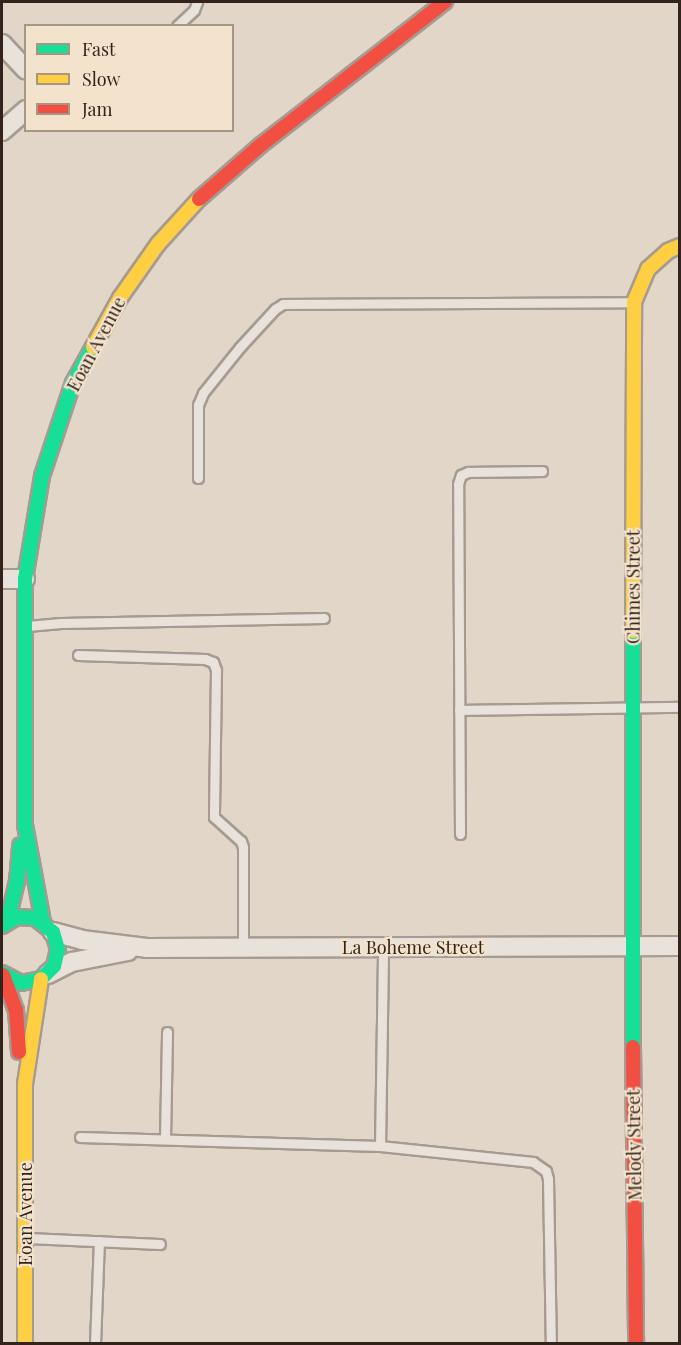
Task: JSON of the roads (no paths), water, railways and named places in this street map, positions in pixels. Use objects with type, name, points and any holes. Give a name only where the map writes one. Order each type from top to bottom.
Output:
[{"type":"street","name":"Eoan Avenue","points":[[5,923],[25,825],[25,579],[42,476],[73,383],[120,298],[158,244],[221,178],[445,2]]},
{"type":"street","points":[[2,44],[24,68]]},
{"type":"street","points":[[2,130],[24,112]]},
{"type":"street","name":"Chimes Street","points":[[633,947],[634,302],[648,269],[668,251],[680,246]]},
{"type":"street","points":[[2,579],[25,579]]},
{"type":"street","name":"Eoan Avenue","points":[[25,825],[48,927],[58,949],[54,966],[44,976],[32,1058],[25,1084]]},
{"type":"street","points":[[5,923],[26,916],[48,927]]},
{"type":"street","name":"La Boheme Street","points":[[48,927],[82,940],[147,948],[680,946]]},
{"type":"street","name":"Melody Street","points":[[633,947],[636,1344]]},
{"type":"street","name":"La Boheme Street","points":[[44,976],[72,962],[147,948]]},
{"type":"street","name":"Eoan Avenue","points":[[2,974],[16,1010],[20,1061],[25,1084],[25,1344]]},
{"type":"street","points":[[2,974],[21,983],[44,976]]},
{"type":"lane","points":[[179,24],[194,10],[197,2]]},
{"type":"lane","points":[[198,478],[198,405],[203,393],[240,347],[275,309],[283,304],[634,302]]},
{"type":"lane","points":[[460,834],[458,484],[461,475],[468,472],[542,471]]},
{"type":"lane","points":[[24,627],[61,623],[324,618]]},
{"type":"lane","points":[[78,655],[204,659],[213,662],[216,670],[214,817],[241,841],[243,847],[243,948]]},
{"type":"lane","points":[[459,711],[680,707]]},
{"type":"lane","points":[[380,1146],[383,947]]},
{"type":"lane","points":[[165,1139],[167,1032]]},
{"type":"lane","points":[[80,1137],[380,1146],[533,1162],[546,1171],[551,1344]]},
{"type":"lane","points":[[25,1238],[160,1244]]},
{"type":"lane","points":[[95,1344],[99,1241]]}]
